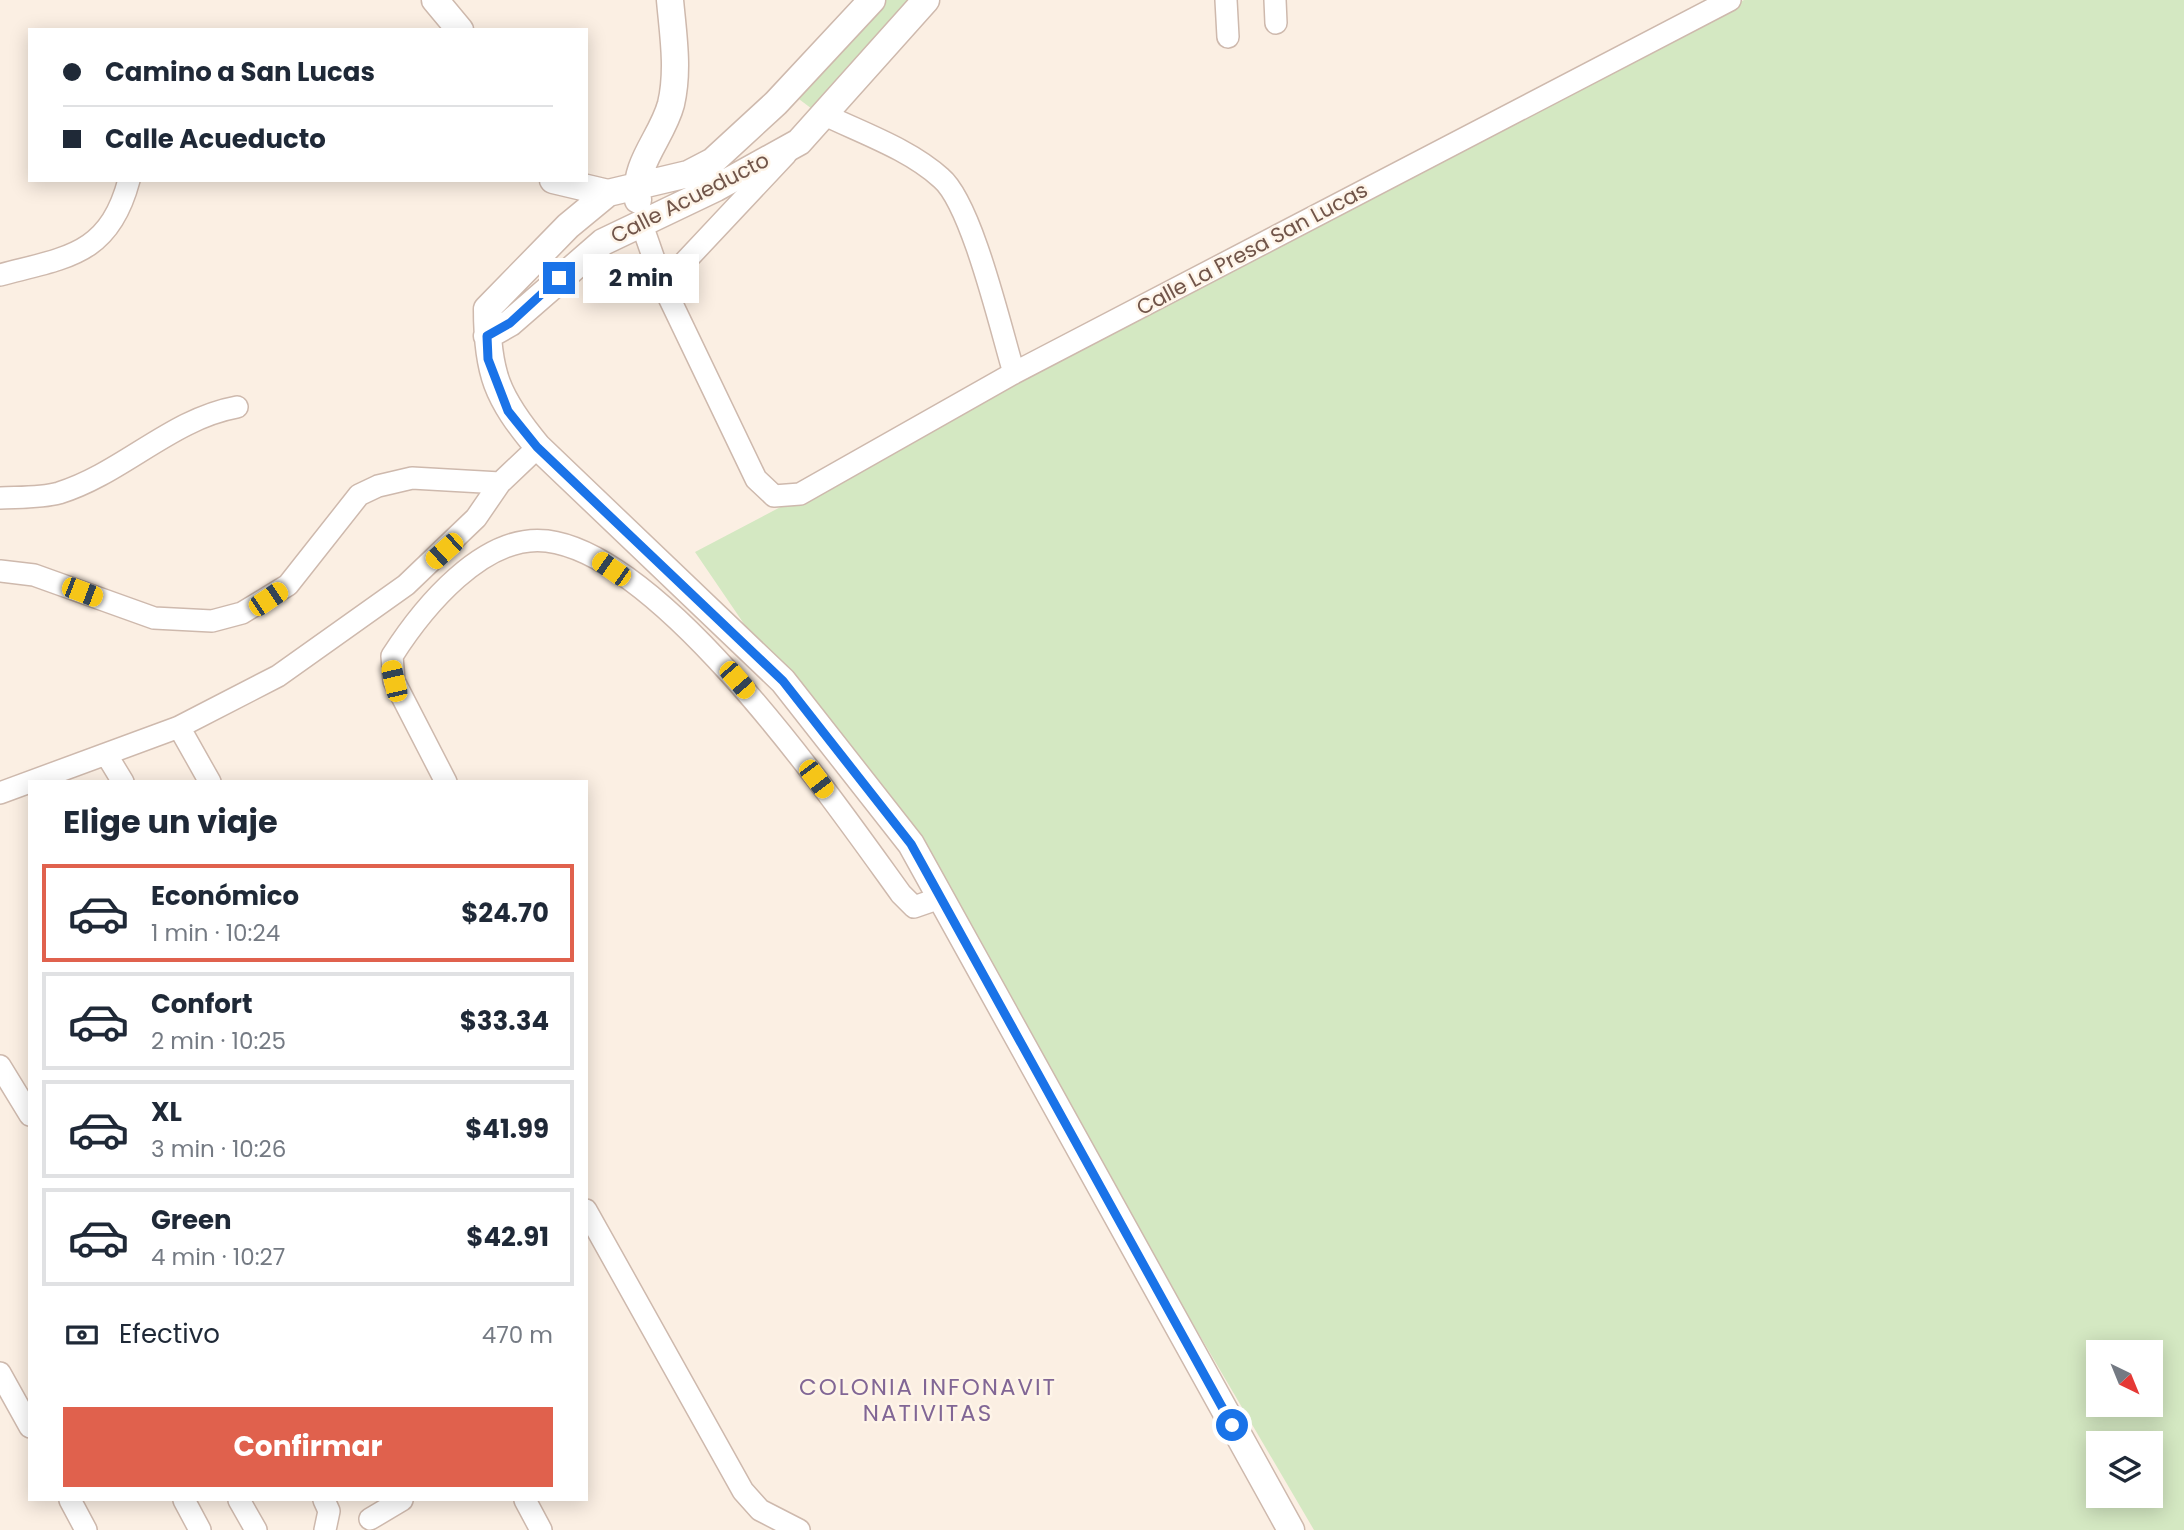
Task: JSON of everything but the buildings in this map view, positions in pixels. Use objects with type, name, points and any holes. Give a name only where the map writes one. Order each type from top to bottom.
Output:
[{"type":"street","points":[[435,0],[458,28]]},
{"type":"street","points":[[663,285],[641,222],[636,187],[643,162],[670,105],[676,72],[670,0]]},
{"type":"street","name":"Calle Acueducto","points":[[608,193],[688,174],[713,161],[776,103],[873,0]]},
{"type":"street","name":"Calle Acueducto","points":[[663,285],[812,127],[926,0]]},
{"type":"street","points":[[1226,0],[1228,37]]},
{"type":"street","points":[[1275,0],[1276,23]]},
{"type":"street","name":"Calle La Presa San Lucas","points":[[663,285],[756,479],[774,496],[800,494],[1014,373],[1730,0]]},
{"type":"street","points":[[776,103],[812,127],[922,163],[944,180],[963,208],[1014,373]]},
{"type":"street","name":"Calle Acueducto","points":[[487,336],[510,323],[603,242],[716,188],[812,127]]},
{"type":"street","points":[[0,275],[78,252],[102,237],[121,208],[128,182]]},
{"type":"street","points":[[554,182],[568,226]]},
{"type":"street","points":[[561,182],[608,193]]},
{"type":"street","points":[[608,193],[568,226],[487,309],[488,359],[508,411],[537,447],[783,681],[911,844],[1291,1530]]},
{"type":"street","points":[[541,254],[559,278]]},
{"type":"street","points":[[0,498],[57,494],[99,476],[210,412],[237,407]]},
{"type":"street","points":[[35,780],[179,727],[278,676],[396,592],[476,518],[500,483],[537,447]]},
{"type":"street","points":[[0,571],[34,575],[154,618],[212,621],[242,614],[288,585],[359,495],[378,486],[412,478],[500,483]]},
{"type":"street","points":[[445,780],[394,681],[392,656],[438,596],[482,558],[499,550],[545,541],[592,555],[650,596],[737,680],[776,726],[901,894],[914,906],[940,898]]},
{"type":"street","points":[[179,727],[209,780]]},
{"type":"street","points":[[106,754],[121,780]]},
{"type":"street","points":[[0,793],[28,783]]},
{"type":"street","points":[[0,1066],[28,1112]]},
{"type":"street","points":[[588,1214],[743,1491],[760,1510],[799,1530]]},
{"type":"street","points":[[0,1373],[28,1423]]},
{"type":"street","points":[[71,1501],[86,1530]]},
{"type":"street","points":[[185,1501],[200,1530]]},
{"type":"street","points":[[240,1501],[256,1530]]},
{"type":"street","points":[[324,1501],[329,1511],[325,1530]]},
{"type":"street","points":[[370,1519],[400,1501]]},
{"type":"street","points":[[526,1501],[541,1530]]},
{"type":"green space","points":[[879,0],[911,0],[816,112],[791,93]]},
{"type":"green space","points":[[1744,0],[2184,0],[2184,1530],[1314,1530],[911,844],[783,681],[695,552]]},
{"type":"district","name":"COLONIA INFONAVIT NATIVITAS","points":[[928,1400]]},
{"type":"route","points":[[559,278],[510,323],[487,336],[488,359],[508,411],[548,459],[783,681],[911,844],[1232,1425]]}]
